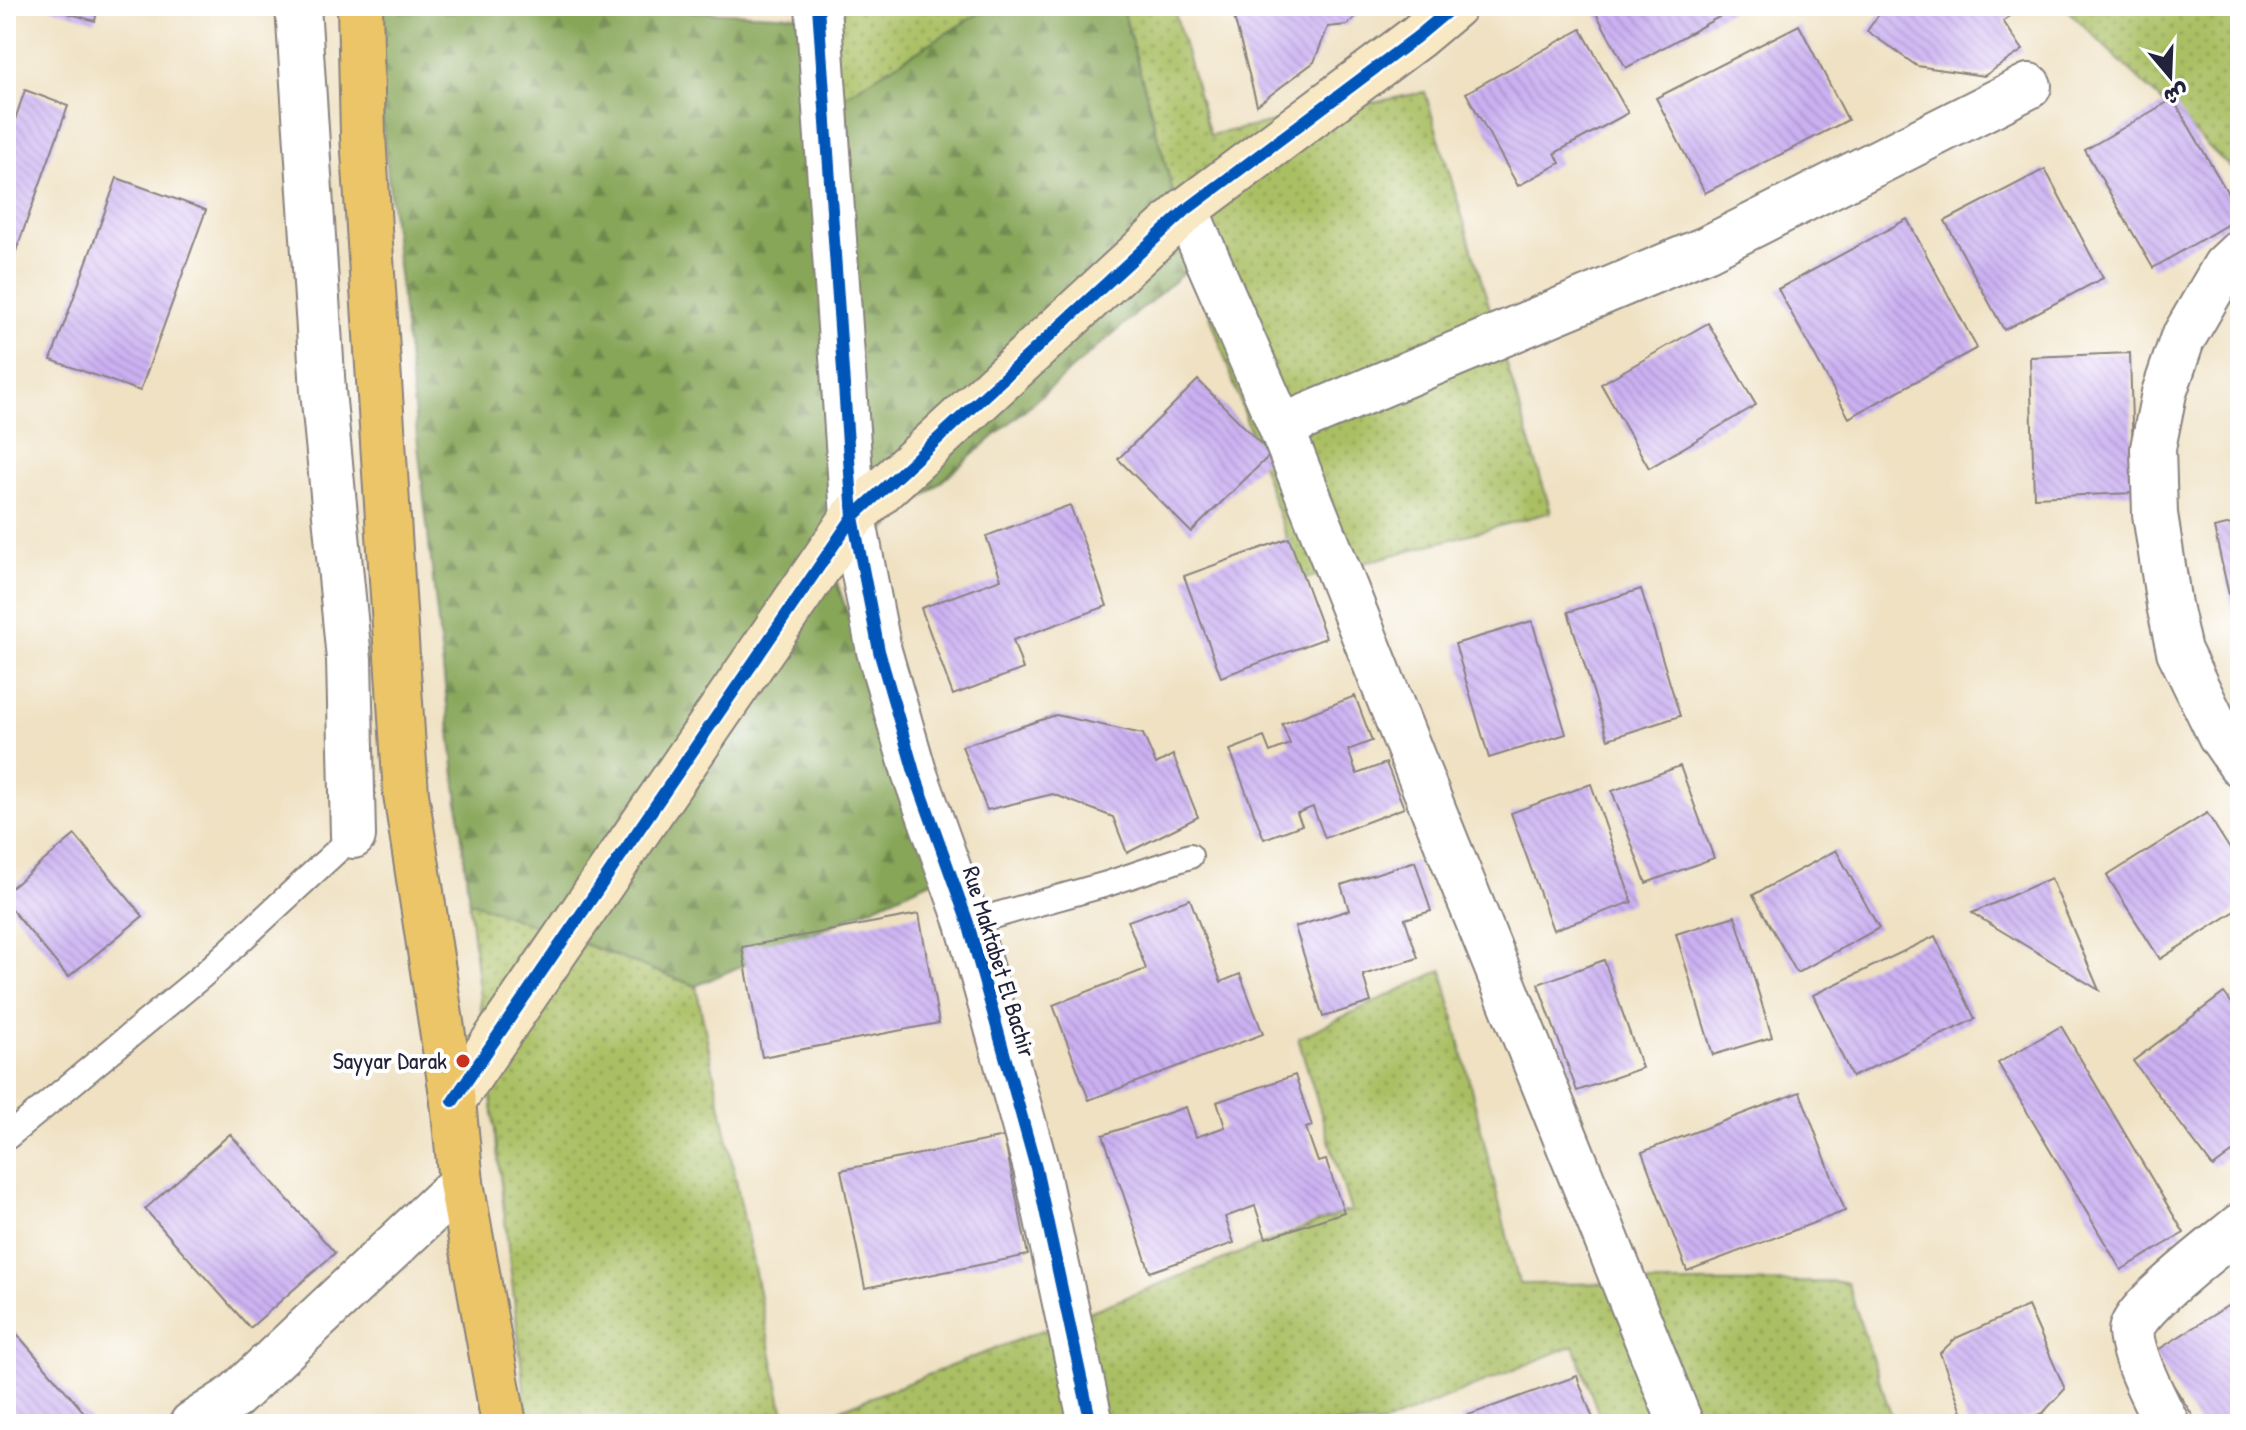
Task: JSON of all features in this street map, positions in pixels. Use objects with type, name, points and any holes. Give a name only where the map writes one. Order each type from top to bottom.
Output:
[{"type":"main road","points":[[360,6],[363,136],[406,794],[453,1101],[461,1183],[504,1424]]},
{"type":"street","points":[[298,6],[323,391],[349,659],[353,836]]},
{"type":"street","name":"Rue Maktabet El Bachir","points":[[818,6],[853,517],[883,666],[914,772],[968,923],[1036,1168],[1091,1424]]},
{"type":"street","points":[[453,1101],[853,517],[1186,210],[1454,6]]},
{"type":"street","points":[[1281,427],[1706,249],[2029,86]]},
{"type":"street","points":[[1186,210],[1281,427],[1681,1424]]},
{"type":"street","points":[[2240,252],[2225,266],[2182,340],[2164,393],[2153,448],[2155,514],[2179,651],[2220,735],[2240,764]]},
{"type":"street","points":[[353,836],[406,794]]},
{"type":"street","points":[[192,1424],[232,1410],[461,1183]]},
{"type":"street","points":[[2167,1424],[2134,1347],[2133,1324],[2155,1297],[2240,1226]]},
{"type":"lane","points":[[6,1138],[202,976],[353,836]]},
{"type":"lane","points":[[968,923],[1107,884],[1190,856]]},
{"type":"green space","points":[[369,6],[552,6],[803,16],[803,121],[991,6],[1122,6],[1193,265],[834,574],[938,878],[696,986],[469,901]]},
{"type":"green space","points":[[803,6],[991,6],[802,122]]},
{"type":"green space","points":[[1122,6],[1173,6],[1210,135],[1425,92],[1551,512],[1301,580],[1193,265]]},
{"type":"green space","points":[[2063,6],[2240,6],[2240,177]]},
{"type":"green space","points":[[469,901],[696,986],[786,1424],[528,1424]]},
{"type":"green space","points":[[1442,970],[1519,1284],[1847,1282],[1894,1424],[1602,1424],[1574,1345],[1383,1424],[803,1424],[1344,1212],[1351,1212],[1298,1038]]},
{"type":"building","points":[[43,6],[98,6],[95,21]]},
{"type":"building","points":[[1233,6],[1367,6],[1347,25],[1328,27],[1314,62],[1257,105]]},
{"type":"building","points":[[1592,6],[1739,6],[1626,68]]},
{"type":"building","points":[[1885,6],[2025,6],[2003,21],[2023,50],[1984,76],[1917,66],[1867,31]]},
{"type":"building","points":[[1799,25],[1848,120],[1705,193],[1656,98]]},
{"type":"building","points":[[1581,29],[1628,113],[1555,153],[1560,163],[1518,186],[1466,93]]},
{"type":"building","points":[[25,90],[68,106],[6,279],[6,146]]},
{"type":"building","points":[[2173,99],[2240,217],[2153,268],[2085,150]]},
{"type":"building","points":[[2045,169],[2103,278],[2004,330],[1945,221]]},
{"type":"building","points":[[117,178],[206,210],[140,391],[51,360]]},
{"type":"building","points":[[1907,219],[1977,348],[1849,418],[1778,289]]},
{"type":"building","points":[[1708,323],[1756,405],[1649,468],[1601,384]]},
{"type":"building","points":[[2130,353],[2134,493],[2034,497],[2030,357]]},
{"type":"building","points":[[1198,380],[1271,454],[1191,532],[1118,459]]},
{"type":"building","points":[[1070,505],[1107,606],[1013,640],[1023,669],[953,695],[921,608],[1001,579],[986,536]]},
{"type":"building","points":[[2240,522],[2240,639],[2239,640],[2214,528]]},
{"type":"building","points":[[1289,538],[1326,638],[1221,677],[1184,576]]},
{"type":"building","points":[[1641,589],[1680,716],[1608,739],[1568,612]]},
{"type":"building","points":[[1532,621],[1566,734],[1489,758],[1455,644]]},
{"type":"building","points":[[1355,696],[1372,741],[1348,750],[1357,774],[1386,763],[1404,808],[1325,838],[1313,807],[1297,813],[1302,825],[1264,839],[1230,750],[1264,737],[1270,752],[1290,744],[1282,724]]},
{"type":"building","points":[[1056,715],[1143,734],[1156,764],[1173,755],[1198,817],[1127,853],[1113,817],[1053,794],[987,810],[962,746]]},
{"type":"building","points":[[1680,766],[1714,858],[1646,883],[1612,791]]},
{"type":"building","points":[[1591,784],[1632,902],[1553,930],[1511,813]]},
{"type":"building","points":[[2207,813],[2240,865],[2240,908],[2160,959],[2107,876]]},
{"type":"building","points":[[75,835],[143,916],[68,977],[6,903],[6,892]]},
{"type":"building","points":[[1836,850],[1879,928],[1797,973],[1753,895]]},
{"type":"building","points":[[1415,861],[1431,911],[1405,919],[1418,958],[1363,975],[1371,1002],[1323,1017],[1295,927],[1349,910],[1341,885]]},
{"type":"building","points":[[2051,878],[2099,990],[1972,913]]},
{"type":"building","points":[[1190,899],[1221,982],[1240,974],[1263,1034],[1089,1100],[1053,1005],[1146,969],[1128,921]]},
{"type":"building","points":[[919,914],[939,1023],[762,1057],[742,947]]},
{"type":"building","points":[[1735,916],[1772,1037],[1713,1055],[1676,934]]},
{"type":"building","points":[[1935,936],[1975,1019],[1852,1077],[1813,995]]},
{"type":"building","points":[[1604,960],[1642,1068],[1577,1091],[1538,984]]},
{"type":"building","points":[[2224,993],[2240,1014],[2240,1147],[2213,1167],[2133,1061]]},
{"type":"building","points":[[2061,1026],[2184,1233],[2121,1270],[1998,1063]]},
{"type":"building","points":[[1295,1075],[1312,1126],[1306,1128],[1318,1162],[1326,1160],[1344,1212],[1266,1238],[1255,1206],[1225,1217],[1234,1243],[1150,1272],[1103,1135],[1186,1107],[1196,1137],[1225,1127],[1217,1102]]},
{"type":"building","points":[[1800,1092],[1845,1211],[1687,1271],[1642,1152]]},
{"type":"building","points":[[230,1134],[335,1253],[250,1328],[145,1209]]},
{"type":"building","points":[[1004,1137],[1028,1255],[865,1288],[841,1170]]},
{"type":"building","points":[[2240,1298],[2240,1424],[2198,1424],[2153,1353]]},
{"type":"building","points":[[2028,1306],[2065,1389],[2043,1413],[2014,1424],[1967,1424],[1940,1353],[1956,1338]]},
{"type":"building","points":[[6,1321],[94,1424],[6,1424]]},
{"type":"building","points":[[1577,1376],[1595,1424],[1462,1424],[1460,1418]]},
{"type":"cycle path","points":[[818,6],[853,517],[879,651],[914,772],[968,923],[1036,1168],[1091,1424]]},
{"type":"cycle path","points":[[453,1101],[853,517],[1186,210],[1454,6]]},
{"type":"place","name":"Sayyar Darak","points":[[463,1061]]}]
